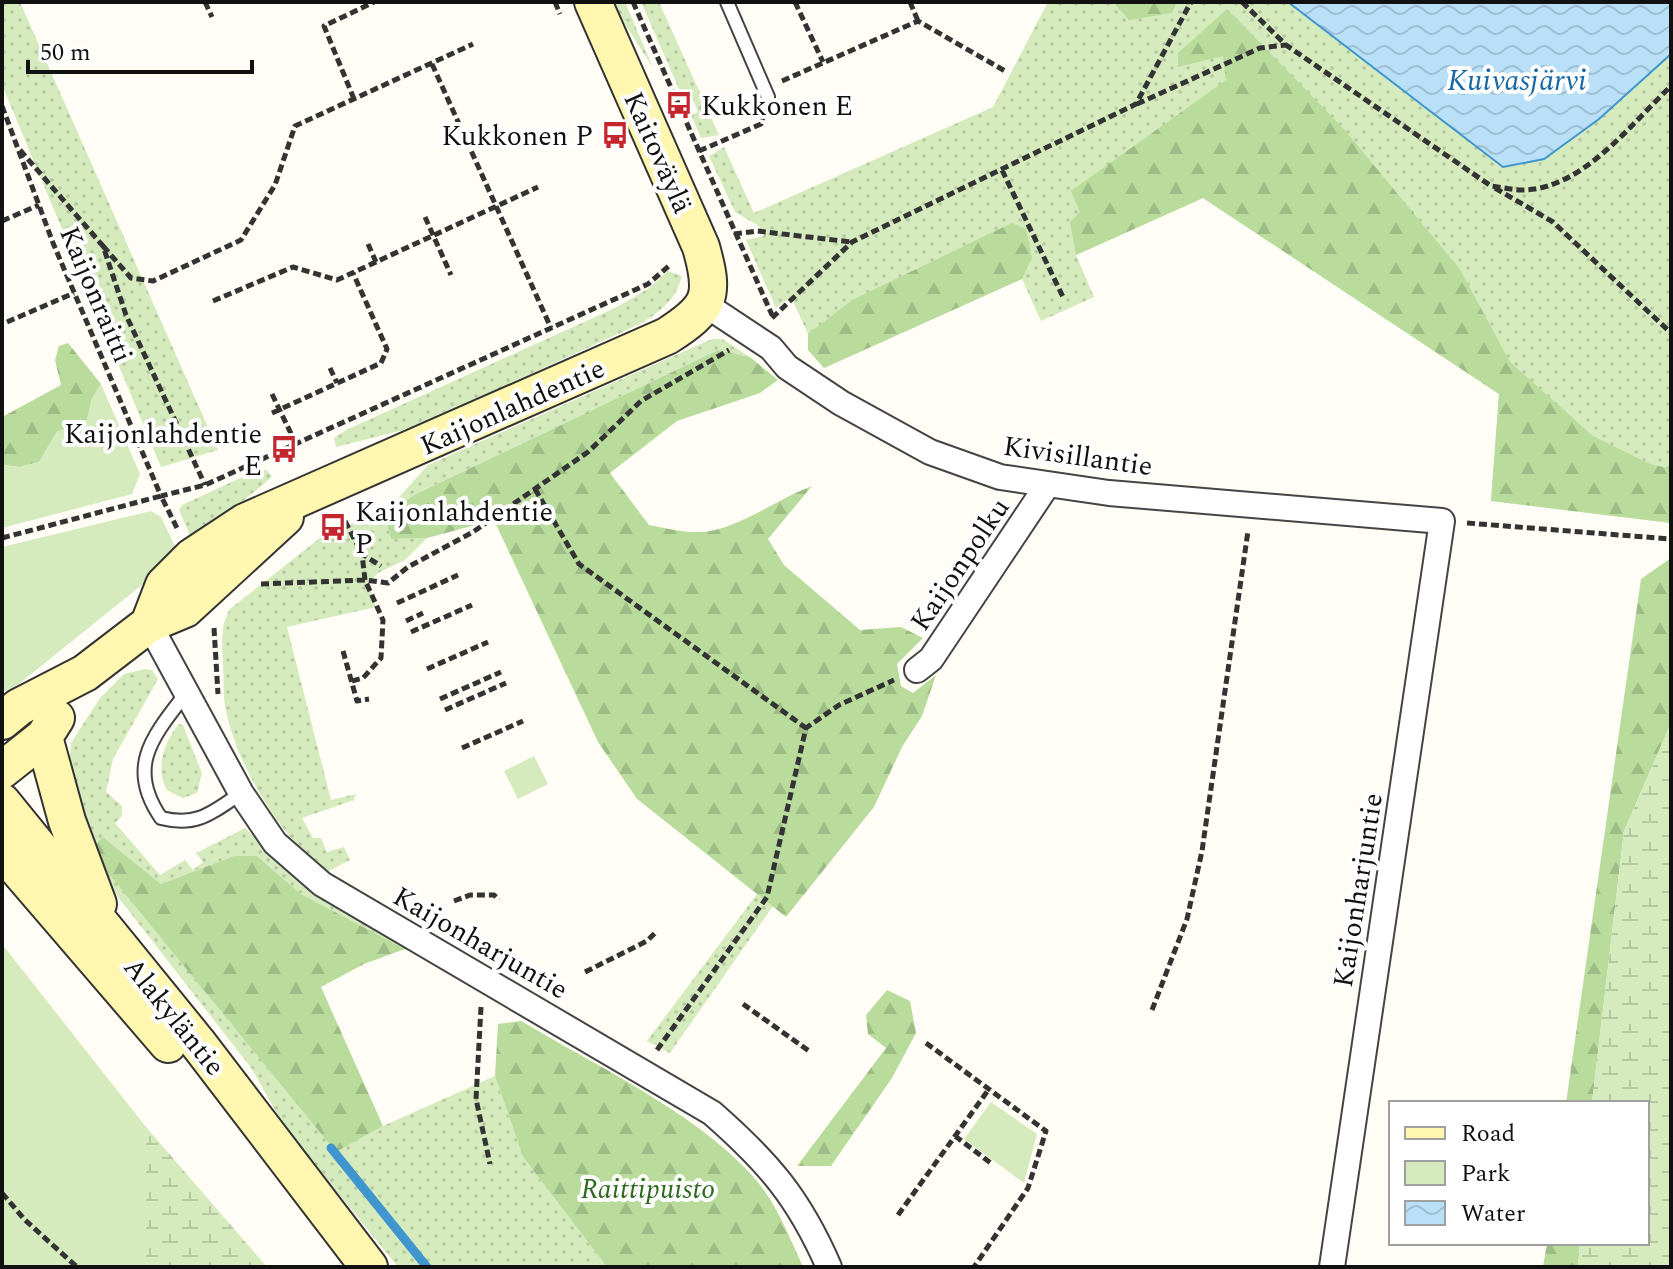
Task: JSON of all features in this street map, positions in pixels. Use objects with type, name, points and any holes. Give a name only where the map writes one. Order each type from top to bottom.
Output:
[{"type":"main road","name":"Kaitoväylä","points":[[577,9],[701,247],[711,280],[706,305]]},
{"type":"main road","name":"Kaijonlahdentie","points":[[149,624],[164,585],[192,557],[245,522],[310,496],[667,336],[691,320],[706,305]]},
{"type":"main road","points":[[2,721],[19,707],[85,673],[149,624]]},
{"type":"main road","points":[[2,770],[44,737],[85,673]]},
{"type":"main road","points":[[44,737],[67,821],[108,932]]},
{"type":"main road","name":"Alakyläntie","points":[[2,802],[197,1042],[369,1267]]},
{"type":"main road","name":"Alakyläntie","points":[[2,851],[179,1056],[342,1234]]},
{"type":"street","name":"Kivisillantie","points":[[706,305],[762,342],[787,367],[808,382],[930,452],[966,467],[1046,487],[1442,521]]},
{"type":"street","name":"Kaijonpolku","points":[[917,670],[931,659],[1046,487]]},
{"type":"street","name":"Kaijonharjuntie","points":[[1332,1267],[1442,521]]},
{"type":"street","name":"Kaijonharjuntie","points":[[149,624],[241,793],[275,843],[322,884],[712,1113],[757,1152],[797,1201],[829,1267]]},
{"type":"lane","points":[[727,2],[768,97]]},
{"type":"lane","points":[[187,692],[163,723],[145,758],[147,798],[161,818],[184,824],[208,816],[241,793]]},
{"type":"path","points":[[205,2],[212,17]]},
{"type":"path","points":[[354,99],[324,26],[374,2]]},
{"type":"path","points":[[555,2],[577,9]]},
{"type":"path","points":[[633,2],[773,317],[762,342]]},
{"type":"path","points":[[795,2],[823,62]]},
{"type":"path","points":[[910,2],[918,21],[1005,71]]},
{"type":"path","points":[[1136,104],[1191,2]]},
{"type":"path","points":[[1242,2],[1286,45],[1491,186],[1553,222],[1671,333]]},
{"type":"path","points":[[699,151],[761,124],[768,97],[780,81],[918,21]]},
{"type":"path","points":[[17,148],[131,278],[153,281],[241,240],[275,185],[295,126],[473,44]]},
{"type":"path","points":[[259,584],[365,580],[388,583],[408,567],[473,532],[588,452],[641,401],[762,342],[773,317],[852,242],[1136,104],[1260,48],[1286,45]]},
{"type":"path","points":[[432,64],[551,328]]},
{"type":"path","points":[[1491,186],[1523,190],[1567,178],[1591,161],[1671,86]]},
{"type":"path","name":"Kaijonraitti","points":[[2,106],[74,293],[161,496],[205,485]]},
{"type":"path","points":[[1002,170],[1063,297]]},
{"type":"path","points":[[213,301],[293,267],[337,280],[538,187]]},
{"type":"path","points":[[2,221],[39,205]]},
{"type":"path","points":[[425,217],[451,275]]},
{"type":"path","points":[[735,234],[757,231],[852,242]]},
{"type":"path","points":[[368,244],[376,262]]},
{"type":"path","points":[[103,246],[126,315],[205,485],[648,284],[671,267],[665,252]]},
{"type":"path","points":[[272,413],[381,363],[387,349],[353,273]]},
{"type":"path","points":[[7,322],[74,293]]},
{"type":"path","points":[[330,368],[337,383]]},
{"type":"path","points":[[272,394],[296,444]]},
{"type":"path","points":[[535,489],[579,564],[806,728]]},
{"type":"path","points":[[1152,1010],[1187,919],[1202,851],[1252,503]]},
{"type":"path","points":[[345,521],[362,554],[365,580],[383,620],[381,658],[363,678],[352,681]]},
{"type":"path","points":[[1442,521],[1671,539]]},
{"type":"path","points":[[362,554],[381,566]]},
{"type":"path","points":[[397,603],[458,575]]},
{"type":"path","points":[[411,632],[472,605]]},
{"type":"path","points":[[406,621],[423,613]]},
{"type":"path","points":[[427,669],[488,642]]},
{"type":"path","points":[[343,651],[357,701],[369,699]]},
{"type":"path","points":[[641,1071],[767,897],[806,728],[839,705],[917,670]]},
{"type":"path","points":[[440,699],[501,672]]},
{"type":"path","points":[[445,710],[506,683]]},
{"type":"path","points":[[462,748],[523,721]]},
{"type":"path","points":[[454,901],[479,894],[494,895],[499,900]]},
{"type":"path","points":[[585,972],[647,941],[657,931]]},
{"type":"path","points":[[482,978],[476,1099],[490,1164]]},
{"type":"path","points":[[743,1004],[809,1051]]},
{"type":"path","points":[[926,1043],[1046,1131],[1028,1188],[974,1267]]},
{"type":"path","points":[[898,1215],[989,1089]]},
{"type":"path","points":[[955,1136],[992,1164]]},
{"type":"path","points":[[2,1193],[25,1220],[77,1267]]},
{"type":"green space","points":[[2,2],[20,2],[218,450],[161,467],[2,85]]},
{"type":"green space","points":[[611,2],[625,2],[653,68]]},
{"type":"green space","points":[[641,2],[659,2],[719,135],[701,138],[691,115],[698,112],[691,95],[683,98]]},
{"type":"green space","points":[[1048,2],[1288,2],[1503,167],[1544,159],[1599,119],[1671,54],[1671,523],[1491,501],[1499,394],[1203,198],[1076,255],[1094,297],[1041,321],[1022,279],[824,368],[808,350],[808,334],[791,297],[776,308],[746,240],[764,236],[759,226],[735,212],[709,156],[724,147],[754,213],[993,107]]},
{"type":"green space","points":[[1113,2],[1177,2],[1172,13],[1129,20]]},
{"type":"green space","points":[[1227,9],[1343,128],[1459,268],[1510,362],[1593,436],[1650,464],[1671,469],[1671,523],[1491,501],[1499,394],[1203,198],[1076,255],[1070,222],[1080,212],[1071,191],[1226,80],[1223,56],[1178,67],[1178,53]]},
{"type":"green space","points":[[1012,223],[1026,229],[1032,258],[1022,279],[824,368],[808,350],[808,334],[852,300]]},
{"type":"green space","points":[[667,271],[682,276],[676,291],[668,303],[644,322],[415,427],[336,447],[334,438],[346,430],[617,307],[651,287]]},
{"type":"green space","points":[[712,339],[722,339],[750,357],[718,350],[416,494],[384,514],[428,465]]},
{"type":"green space","points":[[68,343],[101,384],[92,399],[87,420],[57,432],[39,462],[20,467],[2,465],[2,417],[61,385],[55,360],[59,346]]},
{"type":"green space","points":[[718,350],[750,357],[778,380],[760,393],[677,421],[610,473],[649,525],[688,532],[728,526],[812,486],[768,539],[784,565],[860,630],[901,627],[923,638],[897,664],[901,686],[913,693],[936,675],[922,716],[902,747],[874,807],[786,917],[637,799],[598,742],[494,520],[427,538],[391,539],[384,514],[416,494]]},
{"type":"green space","points":[[101,384],[140,474],[132,494],[2,528],[2,465],[20,467],[39,462],[57,432],[87,420],[92,399]]},
{"type":"green space","points":[[260,469],[267,470],[272,477],[197,539],[191,538],[179,510],[182,505]]},
{"type":"green space","points":[[151,511],[161,517],[179,555],[15,687],[2,692],[2,547]]},
{"type":"green space","points":[[384,514],[391,539],[427,538],[405,560],[378,573],[368,583],[376,607],[287,627],[331,800],[356,794],[354,800],[302,818],[313,838],[321,838],[327,852],[344,847],[350,860],[325,873],[276,819],[239,752],[225,706],[223,628],[230,609],[325,534],[329,539],[344,531],[344,526]]},
{"type":"green space","points":[[1671,558],[1671,723],[1624,831],[1592,1101],[1566,1101],[1641,579]]},
{"type":"green space","points":[[152,670],[158,679],[113,759],[106,792],[122,806],[122,816],[115,823],[160,875],[185,860],[193,870],[203,862],[196,853],[245,828],[307,887],[412,947],[405,949],[301,894],[257,856],[234,856],[161,884],[103,837],[336,1152],[383,1126],[495,1076],[523,1157],[607,1267],[398,1267],[284,1126],[252,1069],[118,897],[89,848],[69,769],[71,743],[100,698],[124,674]]},
{"type":"green space","points":[[1671,723],[1671,1267],[1578,1267],[1580,1245],[1649,1245],[1649,1101],[1592,1101],[1624,831]]},
{"type":"green space","points":[[179,724],[183,725],[202,773],[197,793],[183,798],[168,791],[161,765],[165,747]]},
{"type":"green space","points":[[534,756],[548,784],[518,799],[504,771]]},
{"type":"green space","points":[[103,837],[161,884],[234,856],[257,856],[301,894],[405,949],[364,964],[321,987],[383,1126],[336,1152],[100,863],[93,847]]},
{"type":"green space","points":[[757,894],[773,906],[670,1053],[647,1041]]},
{"type":"green space","points":[[2,944],[146,1127],[146,1267],[2,1267]]},
{"type":"green space","points":[[887,990],[910,1001],[916,1033],[892,1078],[831,1166],[797,1166],[886,1048],[868,1034],[866,1015]]},
{"type":"green space","name":"Raittipuisto","points":[[521,1021],[641,1090],[726,1150],[766,1194],[803,1267],[607,1267],[523,1157],[495,1076],[498,1024]]},
{"type":"green space","points":[[991,1102],[1037,1134],[1024,1183],[964,1139]]},
{"type":"green space","points":[[146,1127],[267,1267],[35,1267],[130,1138]]},
{"type":"green space","points":[[1547,1245],[1580,1245],[1578,1267],[1543,1267]]},
{"type":"water","name":"Kuivasjärvi","points":[[1288,2],[1671,2],[1671,54],[1599,119],[1544,159],[1503,167]]},
{"type":"waterway","points":[[331,1148],[427,1267]]},
{"type":"place","name":"Kukkonen E","points":[[679,105]]},
{"type":"place","name":"Kukkonen P","points":[[615,135]]},
{"type":"place","name":"Kaijonlahdentie E","points":[[284,449]]},
{"type":"place","name":"Kaijonlahdentie P","points":[[333,527]]}]
